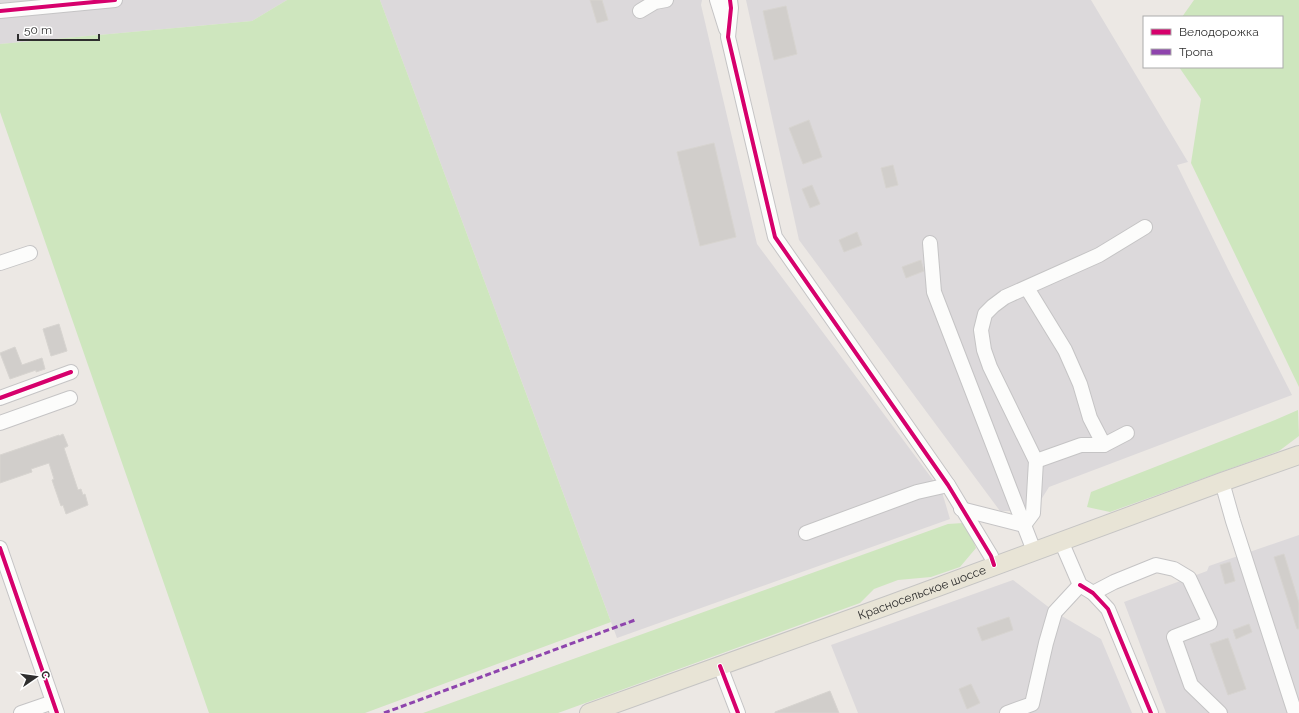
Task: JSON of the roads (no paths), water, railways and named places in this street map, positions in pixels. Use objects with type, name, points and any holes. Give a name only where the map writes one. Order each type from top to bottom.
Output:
[{"type":"main road","name":"Красносельское шоссе","points":[[589,713],[1299,455]]},
{"type":"street","points":[[0,11],[115,0]]},
{"type":"street","points":[[640,11],[656,2],[666,0]]},
{"type":"street","points":[[716,0],[728,37],[776,238],[948,485],[990,556],[994,566]]},
{"type":"street","points":[[728,37],[731,8],[730,0]]},
{"type":"street","points":[[1024,525],[1033,513],[1036,461],[990,368],[984,350],[981,330],[985,314],[992,306],[1005,297],[1099,255],[1145,227]]},
{"type":"street","points":[[930,243],[934,292],[1034,551]]},
{"type":"street","points":[[0,263],[30,252]]},
{"type":"street","points":[[1028,288],[1065,350],[1080,384],[1090,418],[1104,445]]},
{"type":"street","points":[[0,398],[71,372]]},
{"type":"street","points":[[0,422],[70,398]]},
{"type":"street","points":[[1036,461],[1081,445],[1104,445],[1127,433]]},
{"type":"street","points":[[1222,482],[1233,522],[1295,713]]},
{"type":"street","points":[[806,533],[917,492],[948,485]]},
{"type":"street","points":[[961,509],[1024,525]]},
{"type":"street","points":[[1061,541],[1080,585],[1093,593],[1108,608],[1151,713]]},
{"type":"street","points":[[1,553],[55,708],[21,713]]},
{"type":"street","points":[[1093,593],[1114,582],[1156,565],[1174,569],[1189,578],[1210,623],[1174,637],[1191,685],[1220,713]]},
{"type":"street","points":[[1007,713],[1032,704],[1046,643],[1055,612],[1080,585]]},
{"type":"street","points":[[720,666],[738,713]]}]
